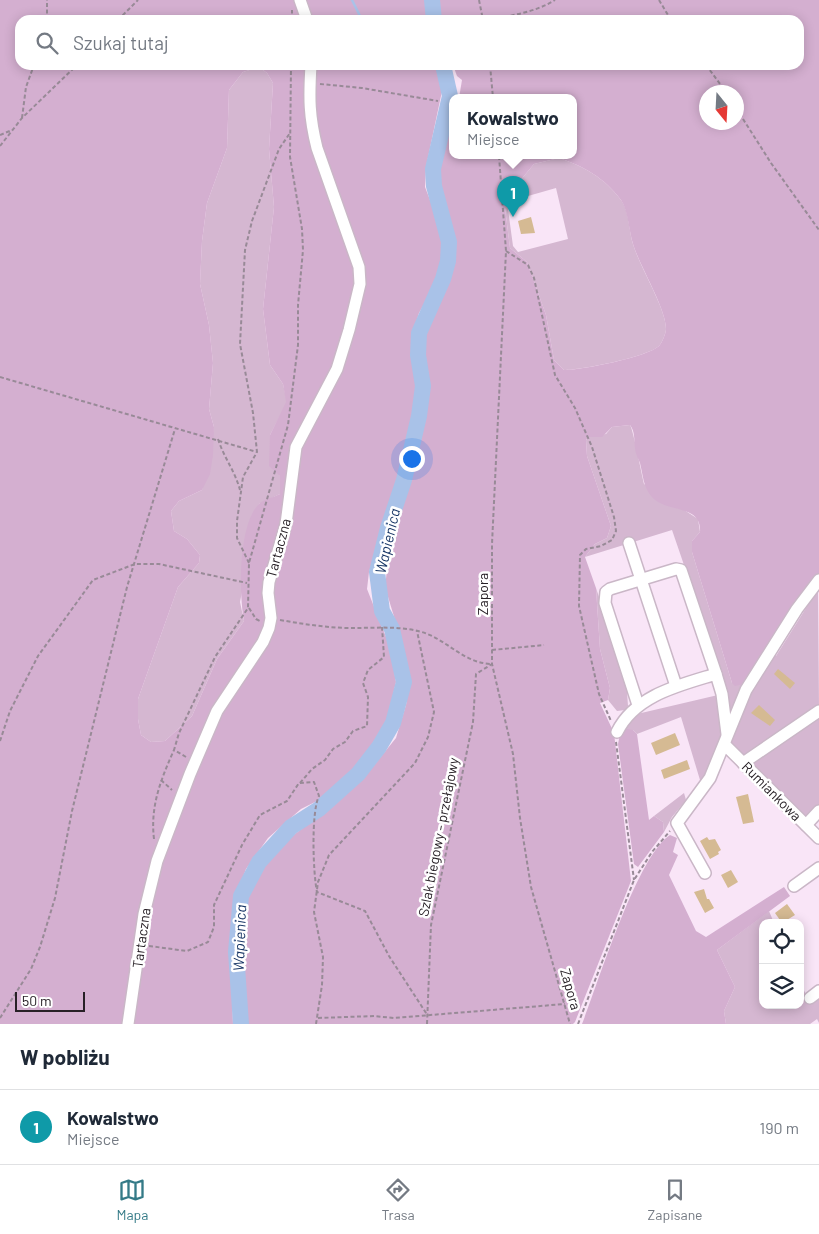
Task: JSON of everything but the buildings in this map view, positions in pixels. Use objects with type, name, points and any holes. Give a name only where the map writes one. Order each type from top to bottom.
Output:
[{"type":"street","points":[[300,0],[305,15]]},
{"type":"street","name":"Tartaczna","points":[[128,1024],[148,891],[157,860],[217,711],[263,642],[271,618],[268,593],[269,582],[286,524],[296,448],[336,369],[349,330],[360,284],[360,267],[317,148],[309,109],[311,70]]},
{"type":"street","points":[[629,543],[676,686]]},
{"type":"street","points":[[638,705],[605,597],[610,589],[676,569],[682,570],[722,694],[726,740]]},
{"type":"street","points":[[705,873],[677,823],[703,791],[746,690],[796,609],[819,580]]},
{"type":"street","points":[[617,732],[622,721],[638,705],[676,686],[716,674]]},
{"type":"street","points":[[744,763],[819,711]]},
{"type":"street","name":"Rumiankowa","points":[[726,740],[744,763],[819,838]]},
{"type":"street","points":[[806,825],[819,811]]},
{"type":"street","points":[[794,886],[819,868]]},
{"type":"path","points":[[47,0],[47,15]]},
{"type":"path","points":[[123,15],[138,0]]},
{"type":"path","points":[[479,0],[483,15]]},
{"type":"path","points":[[517,15],[546,6],[555,0]]},
{"type":"path","points":[[659,0],[668,15]]},
{"type":"path","points":[[22,118],[26,87],[32,70]]},
{"type":"path","points":[[0,146],[22,118],[72,70]]},
{"type":"path","points":[[291,70],[290,157],[302,229],[303,250],[298,305],[298,345],[288,425],[249,563],[247,583],[248,608],[256,619],[262,621],[271,618],[310,626],[418,631],[433,636],[465,658],[478,663],[492,664]]},
{"type":"path","points":[[490,70],[493,94]]},
{"type":"path","points":[[710,70],[721,85]]},
{"type":"path","points":[[310,83],[362,88],[438,102]]},
{"type":"path","points":[[744,121],[771,163],[819,230]]},
{"type":"path","points":[[0,135],[12,130]]},
{"type":"path","points":[[249,563],[237,538],[243,477],[257,452],[253,413],[240,344],[245,250],[252,221],[279,149],[290,133]]},
{"type":"path","name":"Zapora","points":[[499,159],[506,251],[492,544],[492,664],[514,754],[520,818],[531,887],[570,1024]]},
{"type":"path","points":[[506,251],[528,265],[534,278],[555,376],[575,408],[592,447],[614,517],[616,531],[612,540],[601,546],[586,549],[580,555],[579,606],[599,694],[617,732],[616,745],[634,880]]},
{"type":"path","points":[[0,378],[175,429],[218,439],[257,452]]},
{"type":"path","points":[[0,1018],[31,969],[55,898],[102,687],[127,587],[175,429]]},
{"type":"path","points":[[218,439],[224,457],[234,471],[241,493]]},
{"type":"path","points":[[0,741],[10,711],[38,656],[92,580],[135,564],[159,564],[247,583]]},
{"type":"path","points":[[157,860],[152,824],[161,780],[179,733],[215,657],[248,608]]},
{"type":"path","points":[[141,941],[159,948],[187,951],[208,942],[214,926],[214,905],[242,845],[260,815],[287,801],[312,769],[324,760],[333,749],[345,742],[353,731],[367,726],[368,697],[364,683],[368,670],[384,657],[382,628]]},
{"type":"path","points":[[316,1024],[323,957],[314,912],[317,892],[329,855],[415,763],[428,737],[434,712],[418,631]]},
{"type":"path","points":[[492,650],[544,645]]},
{"type":"path","name":"Szlak biegowy - przełajowy","points":[[427,1024],[431,925],[472,722],[476,674],[492,664]]},
{"type":"path","points":[[174,750],[195,763]]},
{"type":"path","points":[[161,780],[181,797]]},
{"type":"path","points":[[300,783],[314,782],[319,796],[315,803],[314,839],[314,879],[317,892]]},
{"type":"path","points":[[578,1024],[634,880],[652,852],[677,823]]},
{"type":"path","points":[[317,892],[365,911],[390,956],[428,1016]]},
{"type":"path","points":[[317,1018],[374,1016],[394,1018],[565,1004]]},
{"type":"shaded area","points":[[0,0],[297,0],[303,15],[15,15],[15,70],[249,70],[243,72],[229,90],[227,148],[207,203],[202,241],[200,284],[209,325],[213,363],[209,409],[214,427],[213,455],[210,474],[202,490],[179,501],[171,511],[174,531],[187,539],[200,555],[199,563],[178,587],[138,699],[138,719],[141,735],[151,742],[165,741],[192,716],[217,659],[244,621],[241,578],[247,527],[252,514],[259,504],[266,499],[280,494],[280,476],[269,466],[270,435],[286,402],[283,384],[270,365],[263,309],[274,207],[269,149],[273,83],[263,70],[308,70],[307,109],[358,276],[340,354],[296,439],[266,623],[261,637],[215,711],[155,860],[126,1024],[0,1024]]},
{"type":"shaded area","points":[[302,0],[428,0],[430,15],[307,15]]},
{"type":"shaded area","points":[[438,0],[819,0],[819,590],[812,582],[748,683],[735,686],[732,683],[692,552],[692,541],[700,532],[699,523],[689,513],[657,502],[648,492],[636,452],[634,433],[630,425],[612,427],[602,437],[589,437],[586,440],[587,456],[611,526],[607,538],[595,544],[585,557],[596,588],[600,649],[610,688],[608,700],[600,703],[614,733],[631,881],[575,1022],[573,1024],[246,1024],[243,951],[246,899],[265,864],[295,834],[335,804],[363,779],[396,738],[406,705],[410,682],[403,646],[385,587],[389,553],[424,419],[427,389],[422,354],[424,334],[449,278],[453,242],[438,186],[437,169],[449,128],[449,159],[555,159],[534,164],[504,200],[510,248],[527,262],[546,315],[554,360],[564,370],[614,362],[642,354],[659,346],[664,338],[666,329],[662,310],[633,244],[627,215],[621,200],[601,179],[585,169],[562,159],[577,159],[577,94],[460,94],[462,80],[457,76],[455,70],[804,70],[804,15],[440,15]]},
{"type":"shaded area","points":[[263,70],[273,83],[269,149],[274,207],[263,309],[270,365],[283,384],[287,402],[270,435],[280,476],[280,494],[259,504],[240,602],[244,621],[217,659],[192,716],[165,741],[151,742],[141,735],[138,719],[138,699],[178,587],[199,563],[200,555],[187,539],[174,531],[171,511],[179,501],[202,490],[214,427],[209,409],[213,363],[209,325],[200,284],[202,241],[207,203],[227,148],[229,90],[243,72]]},
{"type":"shaded area","points":[[313,70],[439,70],[442,91],[426,167],[425,187],[445,239],[443,257],[439,277],[419,313],[413,332],[411,356],[417,387],[414,413],[399,477],[369,572],[367,589],[390,647],[396,682],[387,720],[356,770],[325,797],[301,809],[268,838],[246,869],[237,893],[230,950],[233,1024],[130,1024],[151,891],[210,732],[265,643],[298,447],[327,392],[362,284],[319,147]]},
{"type":"shaded area","points":[[555,159],[562,159],[585,169],[608,185],[624,204],[636,254],[662,310],[666,329],[659,346],[628,358],[564,370],[554,360],[546,315],[527,262],[510,248],[504,200],[534,164]],"holes":[[[556,188],[568,239],[518,252],[513,246],[507,202]]]},
{"type":"shaded area","points":[[630,425],[644,484],[698,519],[700,532],[692,541],[692,552],[732,683],[748,683],[730,722],[719,667],[672,530],[585,557],[595,544],[607,538],[611,526],[587,456],[586,440],[589,437],[606,434],[612,427]]},
{"type":"shaded area","points":[[596,588],[626,678],[628,706],[625,710],[617,711],[608,700],[610,688],[600,649]]},
{"type":"shaded area","points":[[818,589],[819,708],[745,758],[731,745],[730,740],[747,696],[773,654],[776,656]]},
{"type":"shaded area","points":[[718,695],[722,721],[721,740],[715,757],[702,780],[700,780],[681,717],[637,734],[633,730],[620,734],[637,714]]},
{"type":"shaded area","points":[[819,714],[819,807],[810,816],[805,817],[752,769],[751,761]]},
{"type":"shaded area","points":[[627,729],[633,730],[637,734],[649,820],[654,816],[663,822],[664,832],[638,867],[634,864],[618,744],[620,734]]},
{"type":"shaded area","points":[[684,793],[686,800],[672,817],[664,832],[663,822],[654,816]]},
{"type":"shaded area","points":[[670,835],[677,838],[673,852],[678,855],[669,875],[696,931],[706,937],[784,887],[790,896],[717,950],[735,987],[724,1011],[726,1024],[582,1024],[632,893],[657,848]]},
{"type":"shaded area","points":[[769,911],[772,919],[759,919],[759,1009],[804,1009],[804,990],[806,995],[819,985],[819,1023],[817,1019],[810,1024],[726,1024],[724,1011],[735,987],[717,950]]},
{"type":"waterway","points":[[352,0],[360,15]]},
{"type":"waterway","name":"Wapienica","points":[[432,0],[434,15]]},
{"type":"waterway","name":"Wapienica","points":[[444,70],[450,94]]},
{"type":"waterway","name":"Wapienica","points":[[241,1024],[236,952],[241,896],[259,862],[291,827],[319,809],[358,774],[379,747],[393,723],[404,682],[392,629],[382,611],[377,572],[388,528],[404,480],[419,416],[423,386],[418,355],[419,333],[443,279],[448,261],[449,242],[434,186],[433,169],[449,100]]},
{"type":"place","name":"Kowalstwo","points":[[513,217]]}]
